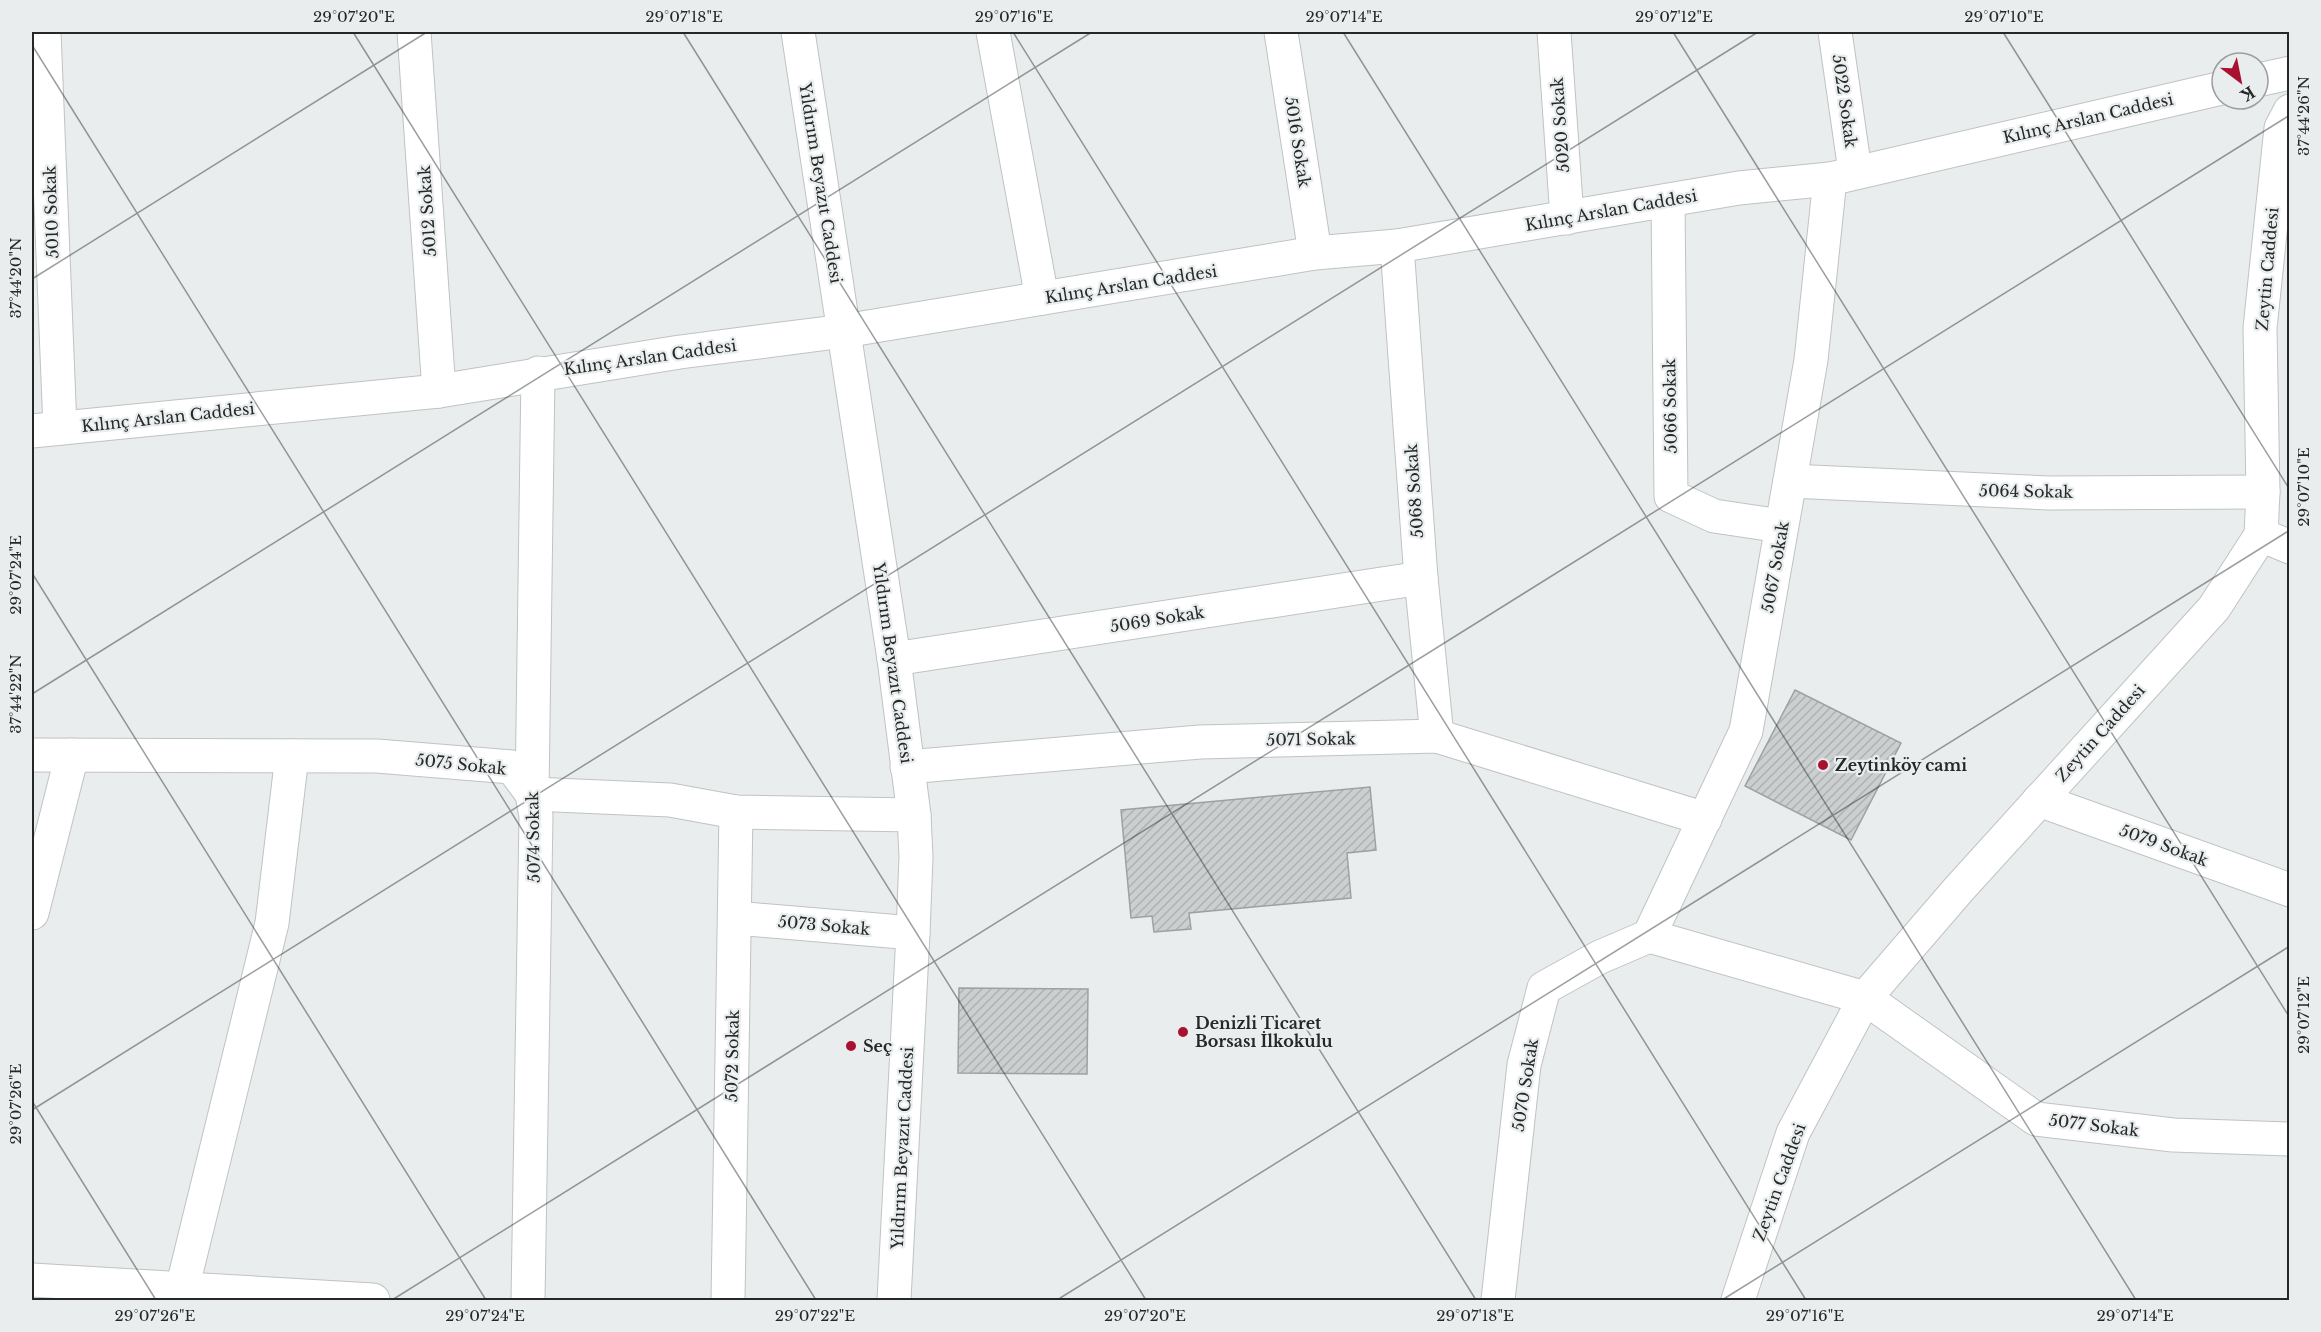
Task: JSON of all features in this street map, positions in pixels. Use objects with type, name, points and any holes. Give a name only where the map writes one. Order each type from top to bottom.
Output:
[{"type":"street","name":"5010 Sokak","points":[[44,32],[46,429]]},
{"type":"street","name":"5012 Sokak","points":[[414,32],[439,391]]},
{"type":"street","name":"Yıldırım Beyazıt Caddesi","points":[[798,32],[894,659],[906,767],[914,815],[916,858],[913,933],[894,1300]]},
{"type":"street","points":[[993,32],[1042,298]]},
{"type":"street","name":"5016 Sokak","points":[[1281,32],[1315,253]]},
{"type":"street","name":"5020 Sokak","points":[[1554,32],[1567,219]]},
{"type":"street","name":"5022 Sokak","points":[[1835,32],[1843,175]]},
{"type":"street","points":[[2270,77],[2289,73]]},
{"type":"street","name":"Kılınç Arslan Caddesi","points":[[46,429],[439,391],[538,373],[844,331],[1315,253],[1397,246],[1567,219],[1738,188],[1843,175],[2210,91]]},
{"type":"street","name":"Zeytin Caddesi","points":[[1738,1300],[1793,1133],[1865,998],[2039,800],[2275,541],[2263,492],[2260,328],[2281,128],[2289,111]]},
{"type":"street","name":"5067 Sokak","points":[[1649,936],[1746,731],[1843,175]]},
{"type":"street","name":"5066 Sokak","points":[[1668,201],[1671,496],[1714,516],[1781,526]]},
{"type":"street","name":"5068 Sokak","points":[[1397,246],[1420,578],[1437,736]]},
{"type":"street","name":"5074 Sokak","points":[[528,1300],[536,816],[532,794],[538,373]]},
{"type":"street","name":"5064 Sokak","points":[[1790,481],[2048,493],[2263,492]]},
{"type":"street","name":"5069 Sokak","points":[[894,659],[1420,578]]},
{"type":"street","name":"5071 Sokak","points":[[906,767],[1200,742],[1437,736],[1704,819]]},
{"type":"street","name":"5075 Sokak","points":[[32,755],[376,756],[512,767],[532,794]]},
{"type":"street","points":[[32,913],[43,821],[72,755]]},
{"type":"street","points":[[183,1289],[272,923],[292,756]]},
{"type":"street","points":[[532,794],[670,800],[736,812],[914,815]]},
{"type":"street","name":"5079 Sokak","points":[[2039,800],[2289,890]]},
{"type":"street","name":"5072 Sokak","points":[[728,1300],[736,812]]},
{"type":"street","name":"5073 Sokak","points":[[735,918],[913,933]]},
{"type":"street","name":"5077 Sokak","points":[[1649,936],[1865,998],[2036,1119],[2173,1135],[2289,1139]]},
{"type":"street","name":"5070 Sokak","points":[[1498,1300],[1524,1065],[1544,988],[1600,957],[1649,936]]},
{"type":"street","points":[[34,1287],[183,1289],[373,1300]]},
{"type":"building","name":"Zeytinköy cami","points":[[1795,690],[1901,743],[1851,840],[1745,786]]},
{"type":"building","points":[[1370,787],[1376,850],[1347,853],[1351,898],[1189,913],[1191,929],[1154,932],[1152,916],[1131,918],[1121,810]]},
{"type":"building","points":[[959,988],[1088,989],[1087,1074],[958,1073]]},
{"type":"place","name":"Zeytinköy cami","points":[[1823,765]]},
{"type":"place","name":"Denizli Ticaret Borsası İlkokulu","points":[[1183,1032]]},
{"type":"place","name":"Seç","points":[[851,1046]]}]
